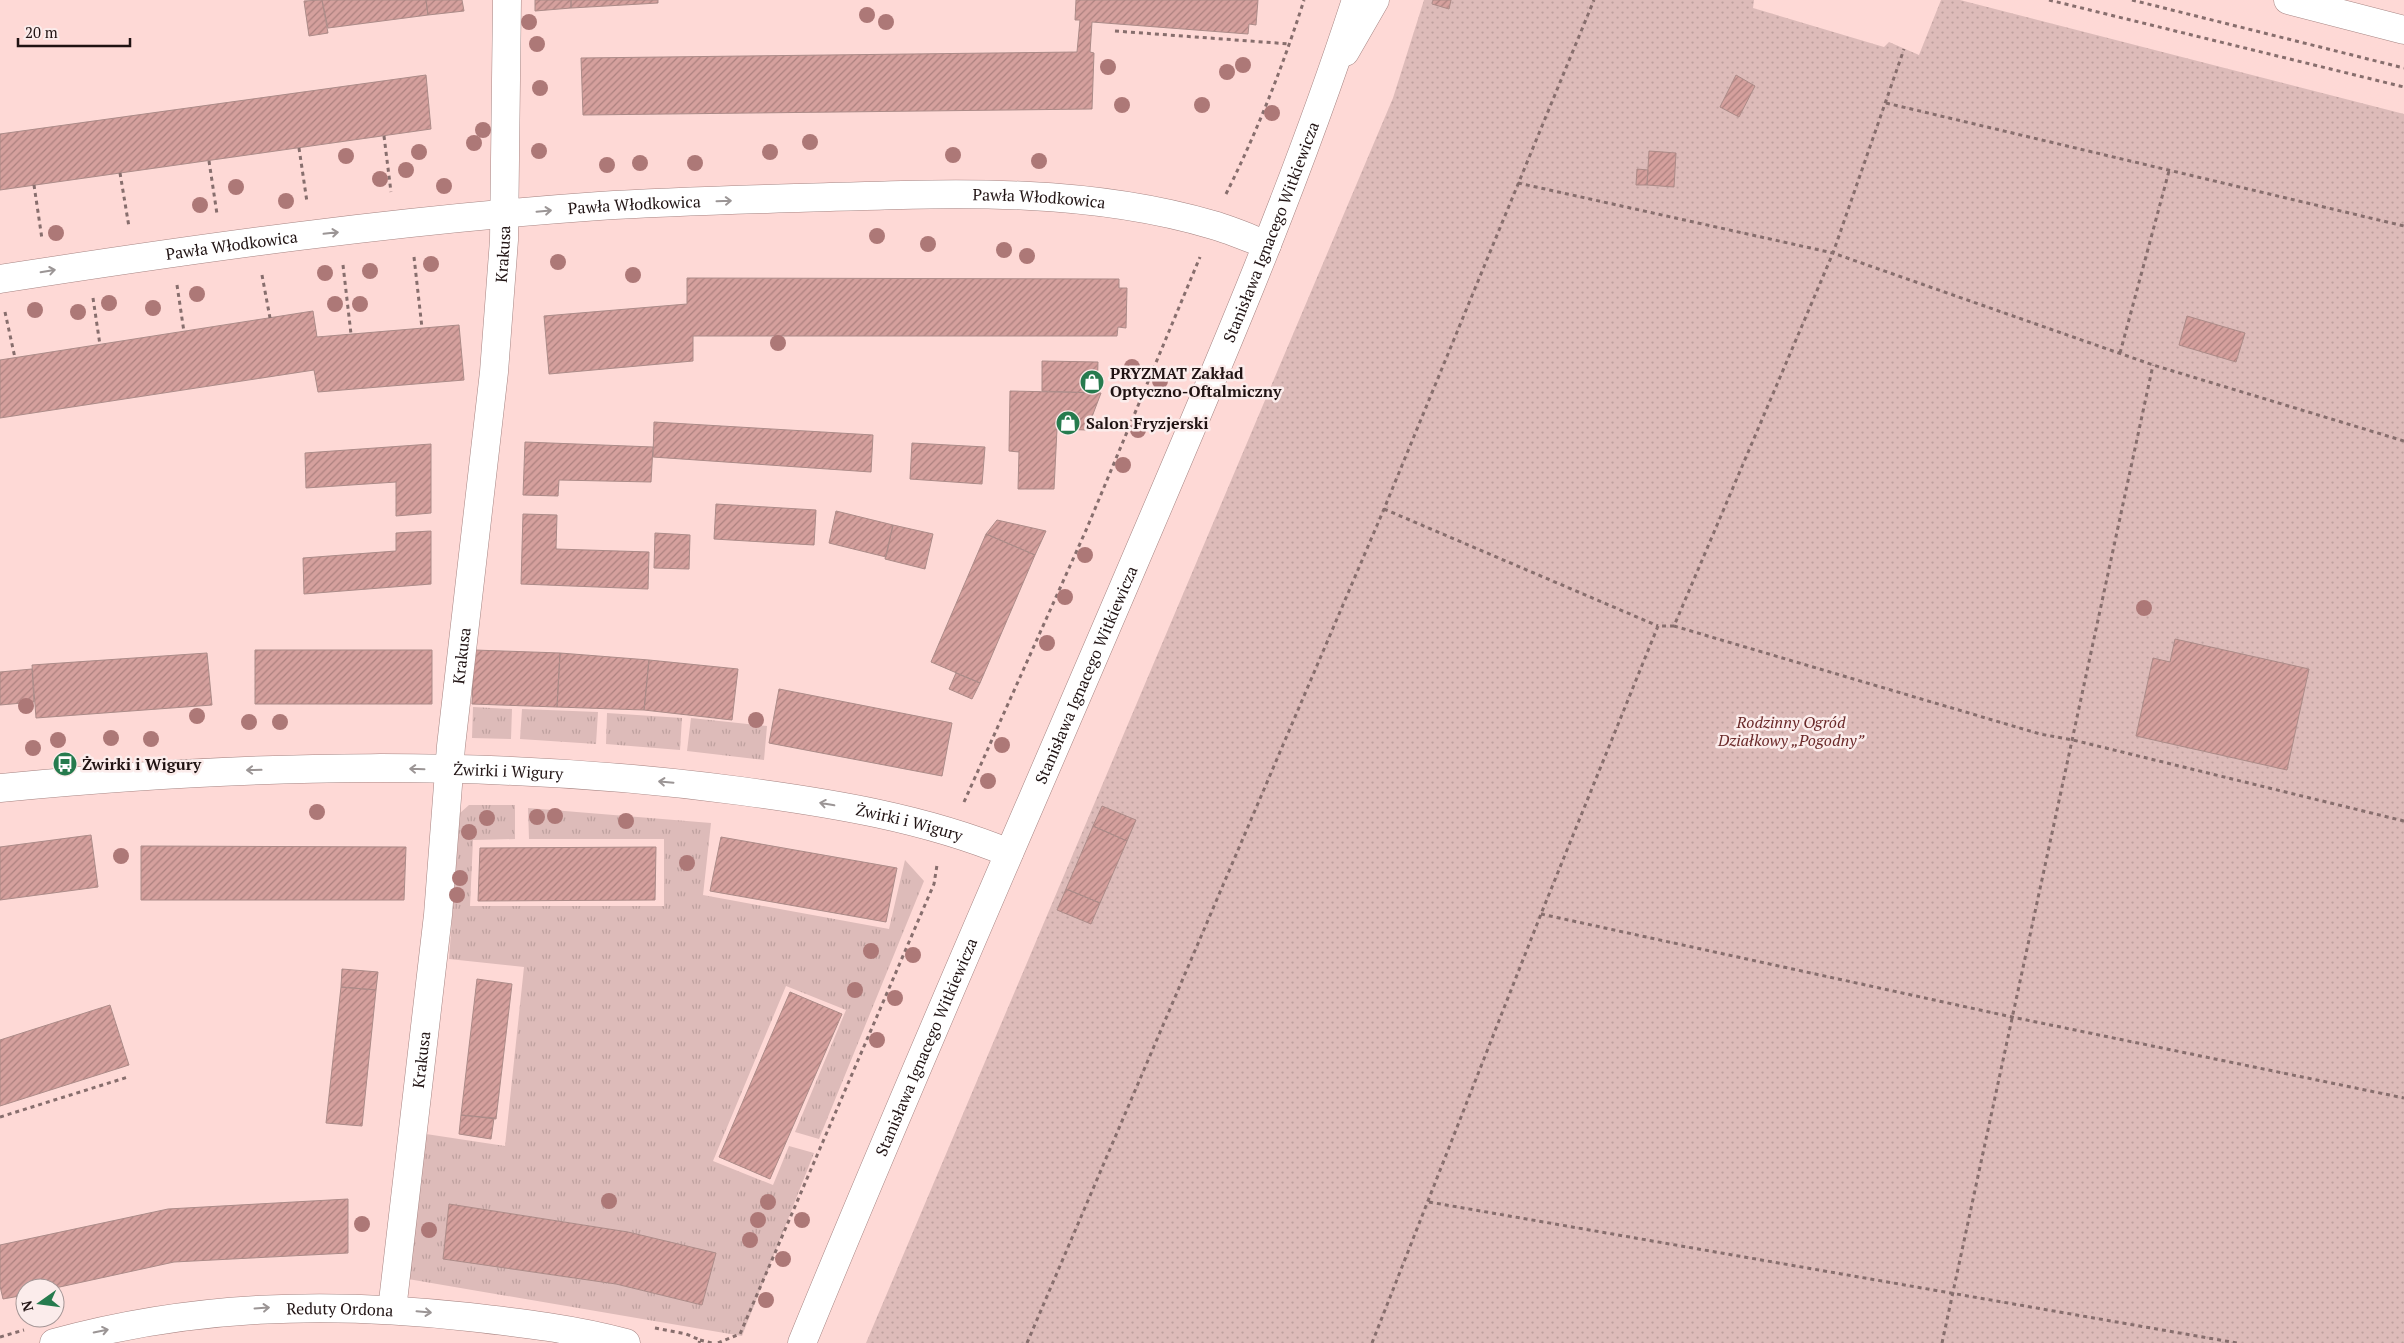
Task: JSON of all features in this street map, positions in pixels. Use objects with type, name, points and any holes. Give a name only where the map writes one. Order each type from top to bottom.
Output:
[{"type":"street","name":"Krakusa","points":[[392,1310],[437,925],[450,770],[493,381],[504,215],[507,0]]},
{"type":"street","name":"Stanisława Ignacego Witkiewicza","points":[[802,1343],[1009,853],[1229,342],[1332,75],[1356,0]]},
{"type":"street","points":[[1332,75],[1375,0]]},
{"type":"street","points":[[2288,0],[2404,30]]},
{"type":"street","name":"Pawła Włodkowica","points":[[2,291],[234,245],[504,215],[690,202],[951,194],[1056,197],[1139,208],[1214,225],[1267,245]]},
{"type":"street","name":"Żwirki i Wigury","points":[[0,788],[113,777],[230,770],[395,768],[583,776],[682,783],[828,804],[918,823],[988,844],[1009,853]]},
{"type":"street","name":"Reduty Ordona","points":[[54,1343],[137,1324],[234,1310],[304,1307],[392,1310],[500,1320],[572,1331],[626,1343]]},
{"type":"path","points":[[1225,195],[1247,152],[1290,44],[1304,0]]},
{"type":"path","points":[[1027,1343],[1384,509],[1594,0]]},
{"type":"path","points":[[2049,0],[2404,87]]},
{"type":"path","points":[[2132,0],[2404,68]]},
{"type":"path","points":[[1115,31],[1290,44]]},
{"type":"path","points":[[1674,626],[1833,254],[1904,49]]},
{"type":"path","points":[[1886,104],[2404,226]]},
{"type":"path","points":[[384,136],[392,200]]},
{"type":"path","points":[[299,148],[309,210]]},
{"type":"path","points":[[209,161],[218,222]]},
{"type":"path","points":[[2120,353],[2169,171]]},
{"type":"path","points":[[120,173],[130,235]]},
{"type":"path","points":[[1518,183],[1833,254],[2153,365],[2404,442]]},
{"type":"path","points":[[34,186],[44,246]]},
{"type":"path","points":[[413,248],[422,328]]},
{"type":"path","points":[[962,809],[1087,528],[1202,252]]},
{"type":"path","points":[[342,255],[351,334]]},
{"type":"path","points":[[261,273],[270,318]]},
{"type":"path","points":[[175,276],[184,332]]},
{"type":"path","points":[[2,291],[15,358]]},
{"type":"path","points":[[93,297],[100,345]]},
{"type":"path","points":[[1942,1343],[2153,365]]},
{"type":"path","points":[[1384,509],[1658,626],[1674,626],[2040,734],[2073,740],[2404,821]]},
{"type":"path","points":[[1372,1343],[1429,1202],[1540,914],[1658,626]]},
{"type":"path","points":[[718,1343],[740,1334],[934,884],[937,865],[932,862]]},
{"type":"path","points":[[1540,914],[2404,1098]]},
{"type":"path","points":[[0,1117],[128,1077]]},
{"type":"path","points":[[1429,1202],[2236,1343]]},
{"type":"path","points":[[700,1340],[712,1343]]},
{"type":"green space","name":"Rodzinny Ogród Działkowy „Pogodny”","points":[[1424,0],[1754,0],[1753,8],[1884,47],[1889,42],[1919,55],[1941,0],[1960,0],[2404,114],[2404,1343],[866,1343],[1393,98]]},
{"type":"green space","points":[[473,707],[512,709],[511,739],[472,738]]},
{"type":"green space","points":[[522,709],[598,712],[596,744],[520,739]]},
{"type":"green space","points":[[607,713],[682,718],[680,750],[606,744]]},
{"type":"green space","points":[[691,718],[767,726],[764,760],[687,751]]},
{"type":"green space","points":[[469,805],[515,805],[515,839],[473,840],[470,906],[664,906],[664,839],[529,839],[528,808],[711,823],[703,895],[889,929],[905,860],[924,881],[819,1139],[795,1132],[846,1010],[786,986],[713,1161],[773,1185],[789,1146],[814,1153],[742,1336],[408,1279],[426,1134],[505,1146],[524,967],[449,959],[460,813]],"holes":[[[449,1204],[628,1232],[715,1253],[702,1305],[616,1284],[443,1259]]]},
{"type":"building","points":[[322,0],[426,0],[428,15],[328,28]]},
{"type":"building","points":[[322,0],[328,33],[309,36],[304,1]]},
{"type":"building","points":[[426,0],[462,0],[464,11],[428,15]]},
{"type":"building","points":[[535,0],[571,0],[571,8],[535,11]]},
{"type":"building","points":[[571,0],[658,0],[658,3],[571,8]]},
{"type":"building","points":[[1076,0],[1258,0],[1256,25],[1249,24],[1248,34],[1092,22],[1090,52],[1094,53],[1092,109],[583,115],[581,58],[1077,52],[1080,20],[1075,20]]},
{"type":"building","points":[[1433,0],[1451,0],[1449,9],[1432,4]]},
{"type":"building","points":[[426,75],[431,129],[0,190],[0,134]]},
{"type":"building","points":[[1736,75],[1755,86],[1739,117],[1720,107]]},
{"type":"building","points":[[1649,151],[1676,153],[1674,187],[1647,185]]},
{"type":"building","points":[[1637,169],[1648,170],[1647,185],[1636,185]]},
{"type":"building","points":[[687,278],[1119,279],[1119,288],[1127,288],[1126,328],[1118,327],[1117,336],[693,336],[693,361],[549,374],[544,316],[687,304]]},
{"type":"building","points":[[313,311],[317,337],[459,325],[464,380],[318,392],[314,370],[0,418],[0,360]]},
{"type":"building","points":[[2187,316],[2245,333],[2236,362],[2179,345]]},
{"type":"building","points":[[1042,361],[1098,362],[1097,393],[1042,391]]},
{"type":"building","points":[[1010,391],[1101,393],[1087,430],[1057,429],[1054,489],[1018,489],[1019,452],[1009,451]]},
{"type":"building","points":[[654,422],[873,435],[871,472],[653,457]]},
{"type":"building","points":[[525,442],[653,447],[651,482],[559,480],[558,496],[523,495]]},
{"type":"building","points":[[912,443],[985,447],[982,484],[910,479]]},
{"type":"building","points":[[431,444],[431,513],[396,516],[396,482],[306,488],[305,453]]},
{"type":"building","points":[[716,504],[816,510],[814,545],[714,539]]},
{"type":"building","points":[[836,511],[893,525],[886,557],[829,543]]},
{"type":"building","points":[[523,514],[557,515],[556,549],[649,552],[648,589],[521,584]]},
{"type":"building","points":[[997,520],[1046,531],[1035,555],[986,534]]},
{"type":"building","points":[[893,525],[933,534],[925,569],[885,559]]},
{"type":"building","points":[[431,531],[431,584],[304,594],[303,558],[396,551],[396,533]]},
{"type":"building","points":[[655,533],[690,535],[689,569],[654,568]]},
{"type":"building","points":[[986,534],[1035,555],[980,683],[931,662]]},
{"type":"building","points":[[2175,639],[2309,669],[2287,770],[2136,736],[2153,658],[2170,662]]},
{"type":"building","points":[[255,650],[432,650],[432,704],[255,704]]},
{"type":"building","points":[[474,650],[560,653],[557,707],[472,704]]},
{"type":"building","points":[[207,653],[212,705],[36,718],[32,665]]},
{"type":"building","points":[[560,653],[649,660],[644,710],[557,707]]},
{"type":"building","points":[[649,660],[738,669],[732,720],[644,710]]},
{"type":"building","points":[[32,669],[34,702],[0,705],[0,672]]},
{"type":"building","points":[[956,673],[980,683],[972,699],[949,689]]},
{"type":"building","points":[[779,689],[952,723],[942,776],[769,743]]},
{"type":"building","points":[[1102,806],[1136,820],[1127,841],[1093,826]]},
{"type":"building","points":[[1093,826],[1127,841],[1100,903],[1066,889]]},
{"type":"building","points":[[91,835],[98,887],[0,900],[0,847]]},
{"type":"building","points":[[721,837],[897,868],[886,922],[710,891]]},
{"type":"building","points":[[141,846],[406,847],[404,900],[141,900]]},
{"type":"building","points":[[656,847],[655,900],[478,901],[480,848]]},
{"type":"building","points":[[1066,889],[1100,903],[1091,924],[1057,910]]},
{"type":"building","points":[[342,969],[378,972],[376,990],[341,987]]},
{"type":"building","points":[[477,979],[512,984],[496,1119],[461,1115]]},
{"type":"building","points":[[341,987],[376,990],[362,1126],[326,1123]]},
{"type":"building","points":[[790,992],[842,1014],[770,1179],[719,1157]]},
{"type":"building","points":[[110,1005],[129,1065],[0,1106],[0,1040]]},
{"type":"building","points":[[461,1115],[494,1118],[491,1139],[459,1134]]},
{"type":"building","points":[[348,1199],[348,1253],[174,1262],[65,1286],[65,1278],[15,1278],[15,1297],[3,1299],[0,1286],[0,1245],[168,1209]]},
{"type":"building","points":[[449,1204],[628,1232],[716,1253],[702,1305],[616,1284],[443,1259]]},
{"type":"place","name":"PRYZMAT Zakład Optyczno-Oftalmiczny","points":[[1092,382]]},
{"type":"place","name":"Salon Fryzjerski","points":[[1068,423]]},
{"type":"place","name":"Żwirki i Wigury","points":[[65,764]]}]
